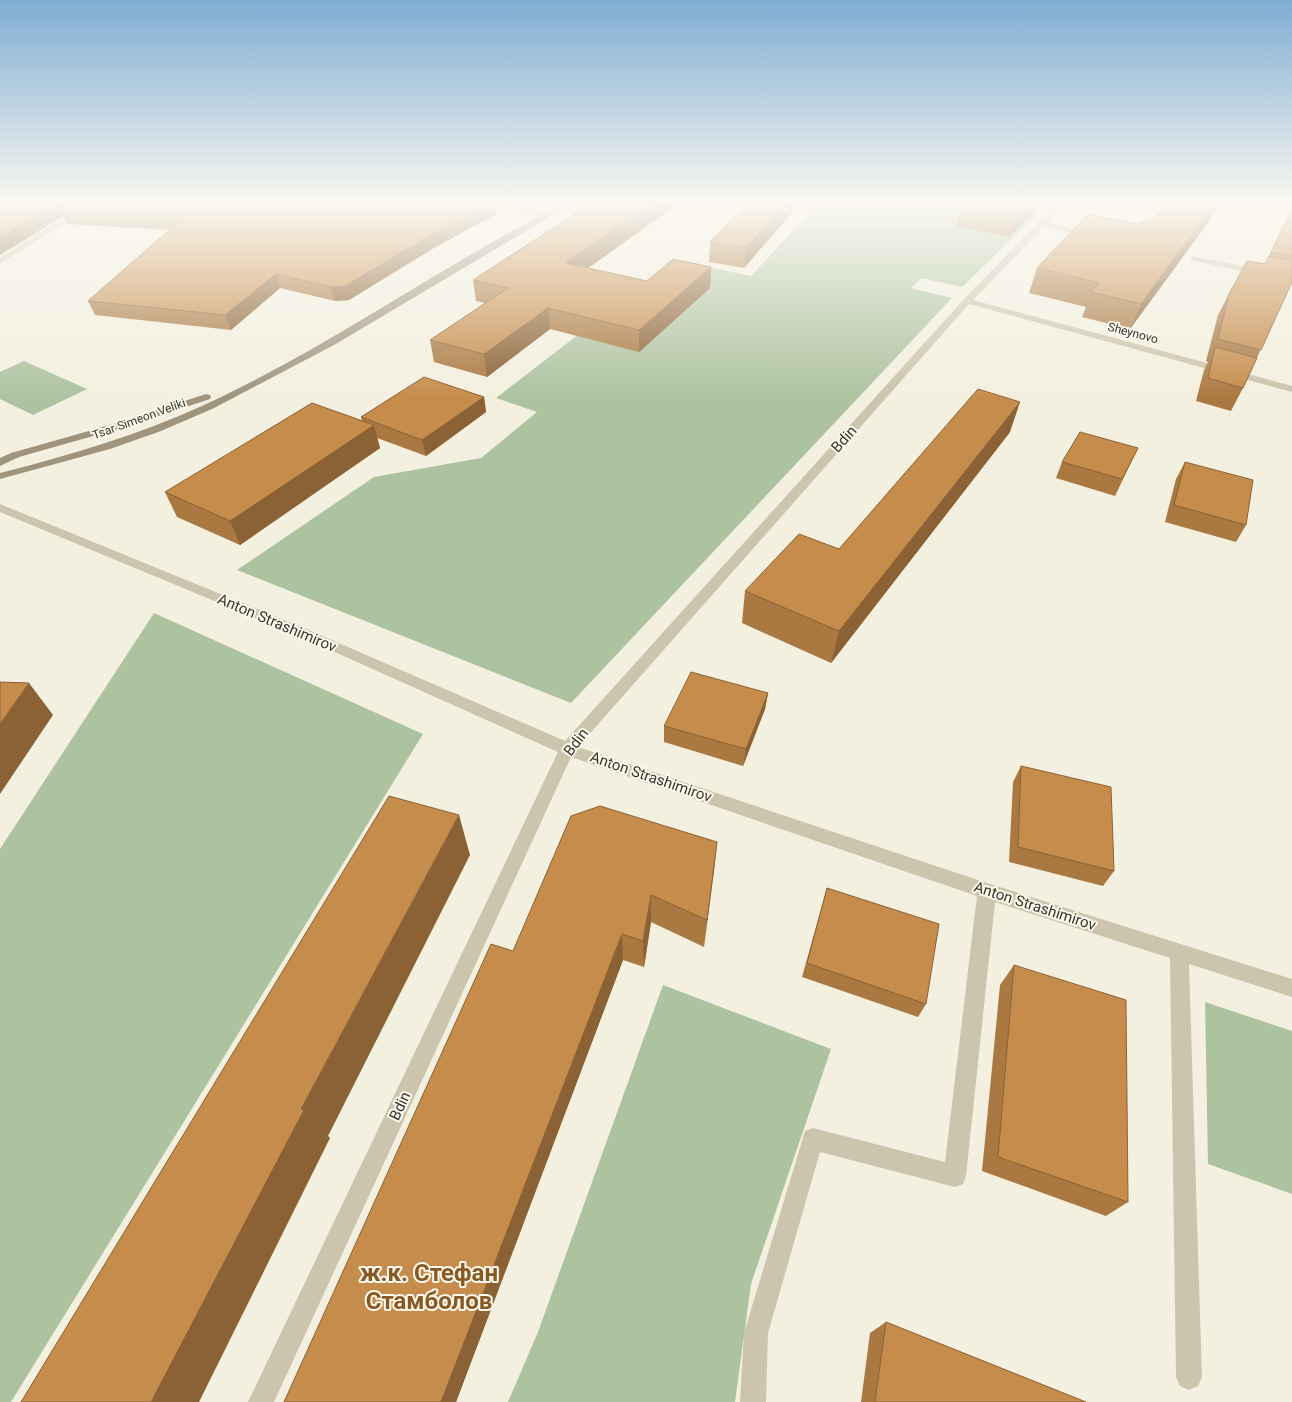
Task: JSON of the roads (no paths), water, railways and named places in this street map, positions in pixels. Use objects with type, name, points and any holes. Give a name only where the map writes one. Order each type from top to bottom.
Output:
[{"type":"main road","name":"Tsar Simeon Veliki","points":[[0,476],[50,464],[139,435],[208,407],[280,370],[458,267]]},
{"type":"main road","name":"Tsar Simeon Veliki","points":[[0,463],[15,455],[194,402],[280,370]]},
{"type":"street","name":"Bdin","points":[[261,1402],[567,749],[967,301],[1000,267]]},
{"type":"street","points":[[1238,267],[1292,279]]},
{"type":"street","name":"Sheynovo","points":[[967,301],[1292,389]]},
{"type":"street","name":"Anton Strashimirov","points":[[0,508],[306,634],[567,749],[987,891],[1292,988]]},
{"type":"street","points":[[753,1402],[756,1333],[813,1139],[955,1176],[987,891]]},
{"type":"street","points":[[1179,952],[1189,1376]]},
{"type":"district","name":"ж.к. Стефан Стамболов","points":[[429,1287]]}]
